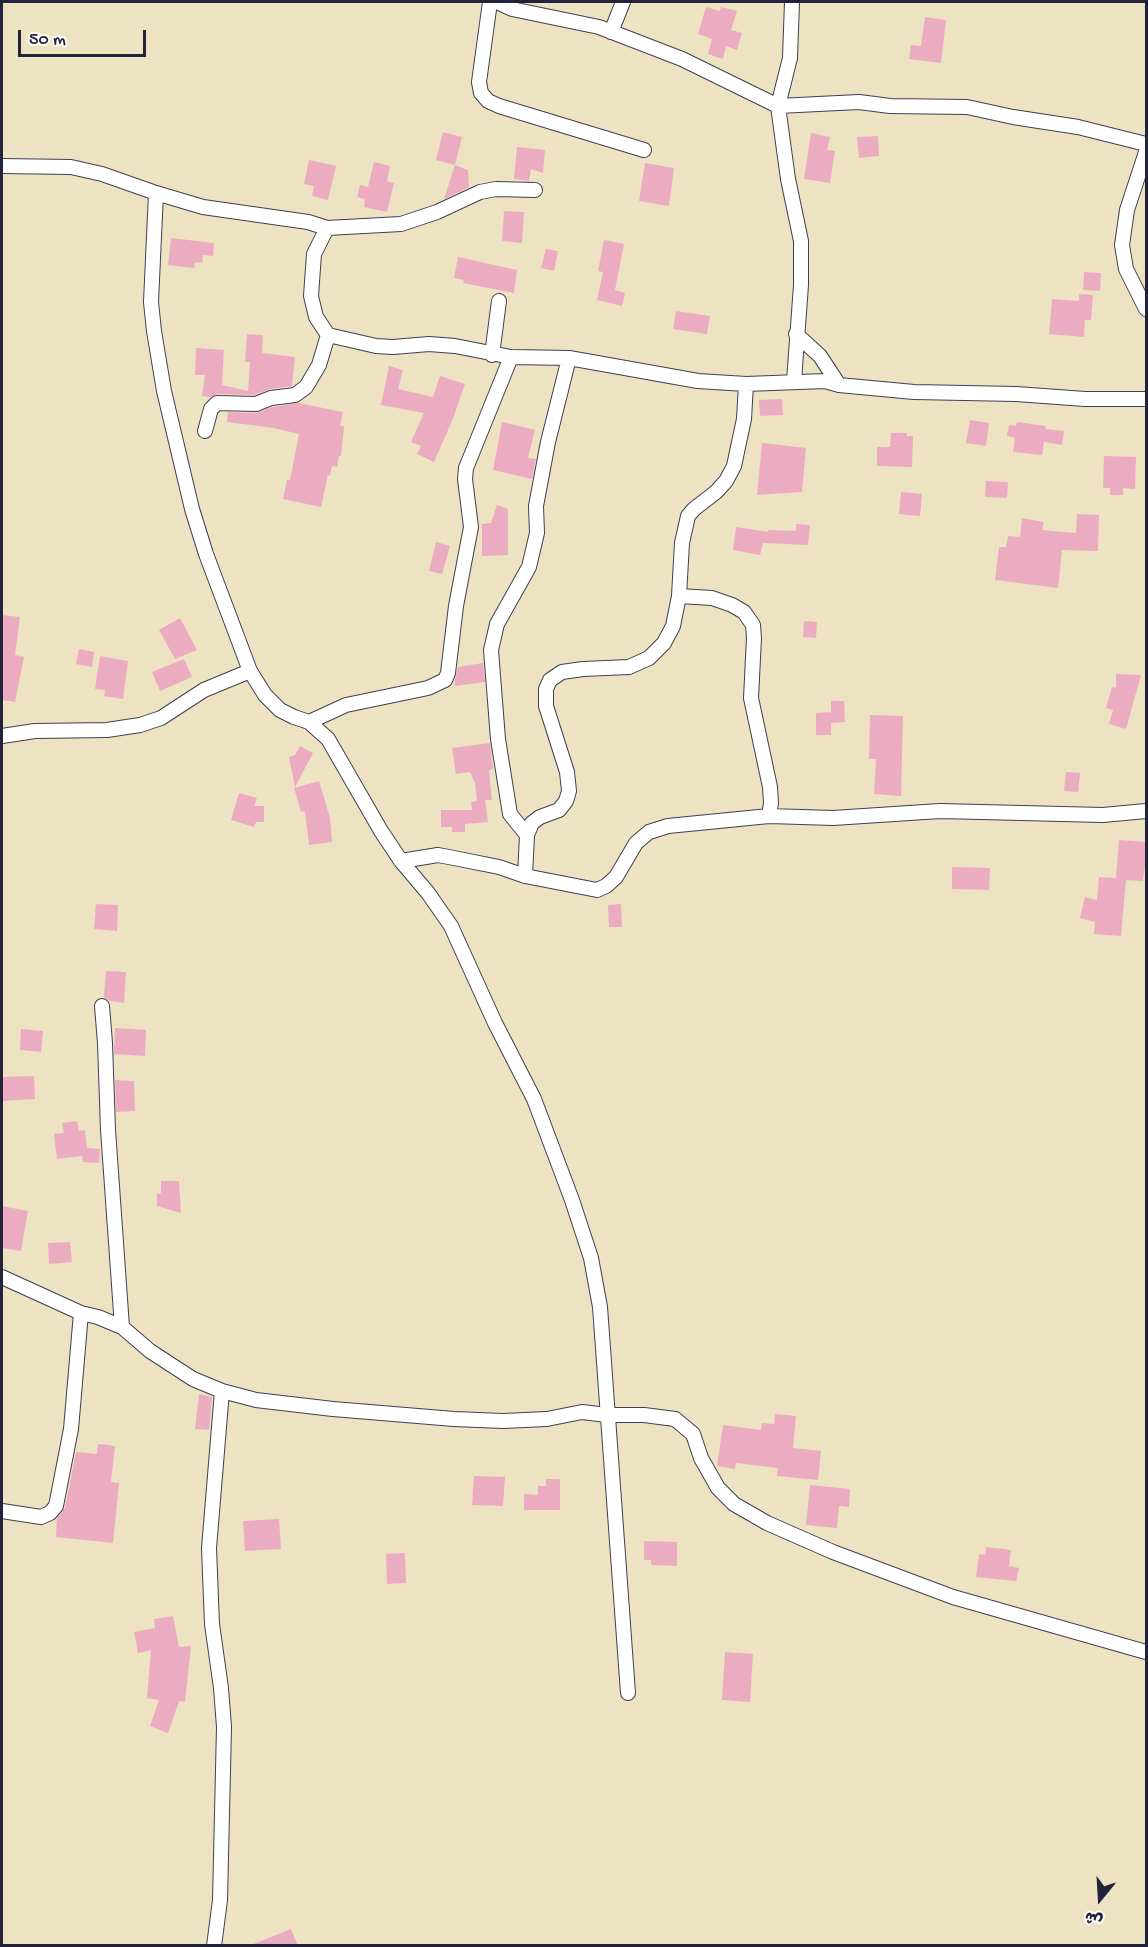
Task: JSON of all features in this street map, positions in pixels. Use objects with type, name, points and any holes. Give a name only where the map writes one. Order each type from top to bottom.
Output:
[{"type":"street","points":[[490,2],[479,82],[481,93],[488,101],[645,150]]},
{"type":"street","points":[[496,2],[512,9],[599,27],[682,59],[778,106],[859,102],[890,106],[967,107],[1077,127],[1146,144]]},
{"type":"street","points":[[611,32],[623,2]]},
{"type":"street","points":[[792,2],[790,58],[778,106],[788,179],[801,241],[801,285],[794,381]]},
{"type":"street","points":[[1146,152],[1127,210],[1122,245],[1126,268],[1146,309]]},
{"type":"street","points":[[2,166],[71,167],[102,174],[203,207],[308,222],[327,228],[401,224],[437,212],[480,192],[496,189],[535,190]]},
{"type":"street","points":[[156,193],[151,274],[152,302],[154,332],[164,391],[192,509],[249,671],[265,695],[280,710],[309,722],[328,739],[381,831],[451,926],[495,1023],[538,1109],[591,1258],[600,1307],[628,1693]]},
{"type":"street","points":[[327,228],[314,254],[311,296],[316,317],[328,335],[376,346],[429,344],[455,346],[492,355],[569,358],[667,377],[746,384],[825,381],[839,385],[914,393],[1004,393],[1085,399],[1146,399]]},
{"type":"street","points":[[492,355],[499,301]]},
{"type":"street","points":[[796,334],[820,356],[839,385]]},
{"type":"street","points":[[205,431],[211,409],[217,403],[256,404],[271,398],[295,395],[306,387],[319,365],[328,335]]},
{"type":"street","points":[[309,722],[346,705],[428,688],[445,680],[471,527],[465,479],[466,468],[511,357]]},
{"type":"street","points":[[527,835],[510,814],[498,739],[491,650],[497,624],[528,567],[537,533],[536,506],[540,484],[569,358]]},
{"type":"street","points":[[525,876],[527,835],[532,823],[540,817],[559,810],[566,801],[569,791],[567,772],[546,706],[546,689],[550,680],[562,672],[629,667],[649,658],[664,643],[673,626],[679,596],[682,543],[688,516],[716,492],[726,481],[734,466],[744,419],[746,384]]},
{"type":"street","points":[[679,596],[712,598],[732,605],[744,612],[753,626],[751,698],[770,787],[769,816]]},
{"type":"street","points":[[2,736],[35,731],[106,730],[140,724],[161,718],[204,690],[249,671]]},
{"type":"street","points":[[401,861],[438,855],[499,867],[525,876],[597,890],[616,877],[636,843],[650,832],[668,826],[769,816],[833,818],[940,812],[1103,815],[1146,811]]},
{"type":"street","points":[[102,1006],[122,1327]]},
{"type":"street","points":[[2,1277],[81,1313],[122,1327],[150,1351],[192,1379],[222,1391],[256,1400],[454,1419],[503,1421],[547,1419],[582,1412],[607,1415],[644,1414],[675,1419],[693,1434],[701,1458],[718,1488],[734,1504],[767,1523],[833,1552],[953,1598],[1146,1652]]},
{"type":"street","points":[[2,1511],[41,1517],[50,1513],[56,1506],[71,1429],[81,1313]]},
{"type":"street","points":[[214,1946],[220,1900],[224,1727],[212,1624],[209,1548],[222,1391]]},
{"type":"building","points":[[706,7],[720,11],[721,7],[737,11],[731,30],[742,33],[737,50],[726,46],[723,59],[708,54],[712,39],[698,34]]},
{"type":"building","points":[[925,17],[946,20],[941,63],[909,59],[911,45],[921,46]]},
{"type":"building","points":[[443,132],[462,137],[455,165],[436,160]]},
{"type":"building","points":[[811,133],[830,137],[827,150],[835,151],[830,183],[804,179]]},
{"type":"building","points":[[878,136],[879,156],[859,158],[857,137]]},
{"type":"building","points":[[517,147],[545,150],[543,173],[531,169],[529,181],[514,179]]},
{"type":"building","points":[[309,160],[336,166],[328,200],[312,196],[314,186],[304,184]]},
{"type":"building","points":[[374,162],[390,166],[387,181],[394,183],[387,212],[364,207],[365,199],[357,197],[360,185],[368,187]]},
{"type":"building","points":[[645,163],[674,168],[669,206],[639,201]]},
{"type":"building","points":[[455,165],[468,170],[469,187],[444,199]]},
{"type":"building","points":[[504,211],[524,212],[522,243],[502,241]]},
{"type":"building","points":[[171,238],[214,243],[213,256],[203,255],[202,263],[195,262],[194,268],[168,265]]},
{"type":"building","points":[[604,240],[624,244],[615,290],[625,293],[622,306],[597,300],[603,272],[598,271]]},
{"type":"building","points":[[546,249],[558,251],[554,271],[541,268]]},
{"type":"building","points":[[458,257],[517,270],[514,293],[463,283],[464,280],[454,278]]},
{"type":"building","points":[[1084,272],[1101,273],[1100,291],[1083,290]]},
{"type":"building","points":[[1079,294],[1093,295],[1091,320],[1085,320],[1084,337],[1049,334],[1052,299],[1079,301]]},
{"type":"building","points":[[676,311],[710,316],[707,334],[673,329]]},
{"type":"building","points":[[247,334],[263,335],[262,353],[295,357],[292,386],[270,389],[254,395],[202,396],[205,375],[195,375],[196,348],[224,350],[222,385],[248,391],[250,362],[245,362]]},
{"type":"building","points":[[389,366],[403,370],[398,389],[433,397],[440,376],[465,384],[434,462],[417,454],[421,446],[411,442],[424,413],[381,405]]},
{"type":"building","points":[[782,399],[783,415],[760,416],[759,400]]},
{"type":"building","points":[[298,403],[343,412],[340,426],[344,426],[341,456],[339,456],[337,467],[332,466],[330,476],[328,475],[321,507],[283,499],[287,480],[290,480],[299,434],[274,428],[227,422],[228,412],[256,413],[273,407]]},
{"type":"building","points":[[970,420],[989,423],[986,446],[966,443]]},
{"type":"building","points":[[502,422],[535,430],[528,458],[536,459],[532,479],[493,470]]},
{"type":"building","points":[[1017,422],[1064,431],[1062,445],[1044,442],[1042,455],[1013,452],[1015,438],[1007,436],[1009,425],[1016,426]]},
{"type":"building","points":[[891,433],[907,433],[907,436],[913,436],[912,467],[877,466],[877,447],[890,447]]},
{"type":"building","points":[[762,443],[806,448],[802,492],[757,495]]},
{"type":"building","points":[[1104,456],[1136,457],[1135,489],[1123,488],[1123,495],[1110,495],[1110,488],[1103,488]]},
{"type":"building","points":[[986,481],[1008,482],[1007,498],[985,497]]},
{"type":"building","points":[[901,492],[922,494],[920,516],[899,514]]},
{"type":"building","points":[[497,505],[508,509],[508,555],[482,556],[482,524],[491,523]]},
{"type":"building","points":[[1077,514],[1099,515],[1098,551],[1062,550],[1058,588],[995,580],[999,547],[1006,547],[1008,536],[1020,537],[1022,518],[1044,522],[1042,530],[1076,533]]},
{"type":"building","points":[[796,524],[810,525],[808,545],[763,543],[760,555],[733,550],[736,527],[768,532],[768,530],[796,531]]},
{"type":"building","points":[[436,542],[450,546],[442,574],[429,571]]},
{"type":"building","points":[[2,615],[20,617],[15,655],[24,657],[15,702],[2,700]]},
{"type":"building","points":[[180,618],[197,650],[175,659],[159,630]]},
{"type":"building","points":[[804,621],[817,622],[816,638],[803,637]]},
{"type":"building","points":[[79,649],[94,652],[92,667],[76,664]]},
{"type":"building","points":[[100,656],[128,661],[123,699],[104,696],[105,690],[95,689]]},
{"type":"building","points":[[184,659],[192,677],[160,691],[152,672]]},
{"type":"building","points":[[483,663],[485,682],[455,686],[458,667]]},
{"type":"building","points":[[1116,674],[1141,675],[1126,729],[1109,724],[1113,710],[1106,708],[1112,687],[1116,688]]},
{"type":"building","points":[[831,701],[844,701],[845,722],[831,723]]},
{"type":"building","points":[[831,712],[831,735],[816,735],[816,713]]},
{"type":"building","points":[[870,715],[903,716],[901,796],[874,794],[876,759],[869,759]]},
{"type":"building","points":[[490,743],[493,769],[489,770],[492,800],[485,800],[488,822],[465,824],[465,832],[452,832],[452,827],[441,827],[441,810],[472,810],[471,802],[477,801],[475,783],[470,772],[456,774],[452,748]]},
{"type":"building","points":[[300,746],[313,753],[295,787],[289,757],[295,755]]},
{"type":"building","points":[[1066,772],[1080,773],[1078,792],[1064,791]]},
{"type":"building","points":[[319,781],[330,818],[332,842],[309,845],[305,811],[301,812],[294,788]]},
{"type":"building","points":[[239,793],[257,798],[254,806],[264,806],[264,822],[256,822],[254,827],[231,820]]},
{"type":"building","points":[[1119,840],[1146,842],[1146,866],[1143,881],[1126,880],[1121,936],[1094,934],[1095,922],[1080,918],[1085,897],[1097,900],[1099,877],[1116,878]]},
{"type":"building","points":[[952,867],[990,868],[989,890],[952,889]]},
{"type":"building","points":[[96,904],[118,905],[117,931],[94,929]]},
{"type":"building","points":[[621,904],[622,927],[609,927],[608,905]]},
{"type":"building","points":[[106,971],[126,972],[124,1003],[110,1001],[104,997]]},
{"type":"building","points":[[115,1028],[146,1030],[145,1056],[114,1054]]},
{"type":"building","points":[[21,1029],[43,1031],[41,1052],[20,1050]]},
{"type":"building","points":[[34,1076],[35,1099],[2,1101],[2,1077]]},
{"type":"building","points":[[115,1080],[134,1081],[135,1111],[116,1112]]},
{"type":"building","points":[[77,1121],[79,1131],[85,1130],[87,1148],[100,1149],[99,1163],[83,1162],[82,1156],[57,1159],[54,1134],[64,1133],[62,1123]]},
{"type":"building","points":[[161,1181],[179,1181],[181,1213],[157,1206],[157,1194],[161,1193]]},
{"type":"building","points":[[2,1206],[28,1211],[21,1251],[2,1248]]},
{"type":"building","points":[[70,1242],[72,1262],[49,1264],[48,1243]]},
{"type":"building","points":[[199,1394],[212,1397],[209,1430],[195,1429]]},
{"type":"building","points":[[775,1414],[796,1416],[793,1448],[821,1451],[818,1480],[777,1476],[778,1468],[736,1463],[735,1469],[717,1466],[723,1425],[761,1430],[762,1423],[774,1424]]},
{"type":"building","points":[[98,1444],[115,1446],[111,1482],[119,1483],[113,1543],[56,1537],[57,1518],[65,1508],[76,1452],[97,1454]]},
{"type":"building","points":[[474,1476],[505,1477],[503,1506],[472,1505]]},
{"type":"building","points":[[546,1479],[560,1479],[560,1510],[524,1510],[524,1494],[538,1495],[538,1486],[546,1486]]},
{"type":"building","points":[[810,1485],[850,1489],[849,1507],[839,1506],[837,1528],[806,1525]]},
{"type":"building","points":[[279,1519],[281,1549],[245,1551],[243,1521]]},
{"type":"building","points":[[644,1541],[677,1542],[677,1566],[651,1565],[651,1560],[644,1560]]},
{"type":"building","points":[[986,1547],[1011,1550],[1009,1566],[1019,1568],[1016,1581],[976,1577],[979,1554],[985,1555]]},
{"type":"building","points":[[405,1553],[406,1583],[387,1584],[386,1554]]},
{"type":"building","points":[[173,1616],[179,1647],[191,1646],[185,1702],[179,1701],[168,1733],[150,1726],[159,1700],[147,1698],[151,1650],[138,1653],[134,1632],[155,1628],[154,1619]]},
{"type":"building","points":[[725,1652],[753,1654],[750,1702],[722,1700]]},
{"type":"building","points":[[291,1929],[298,1946],[251,1946],[251,1945]]}]
